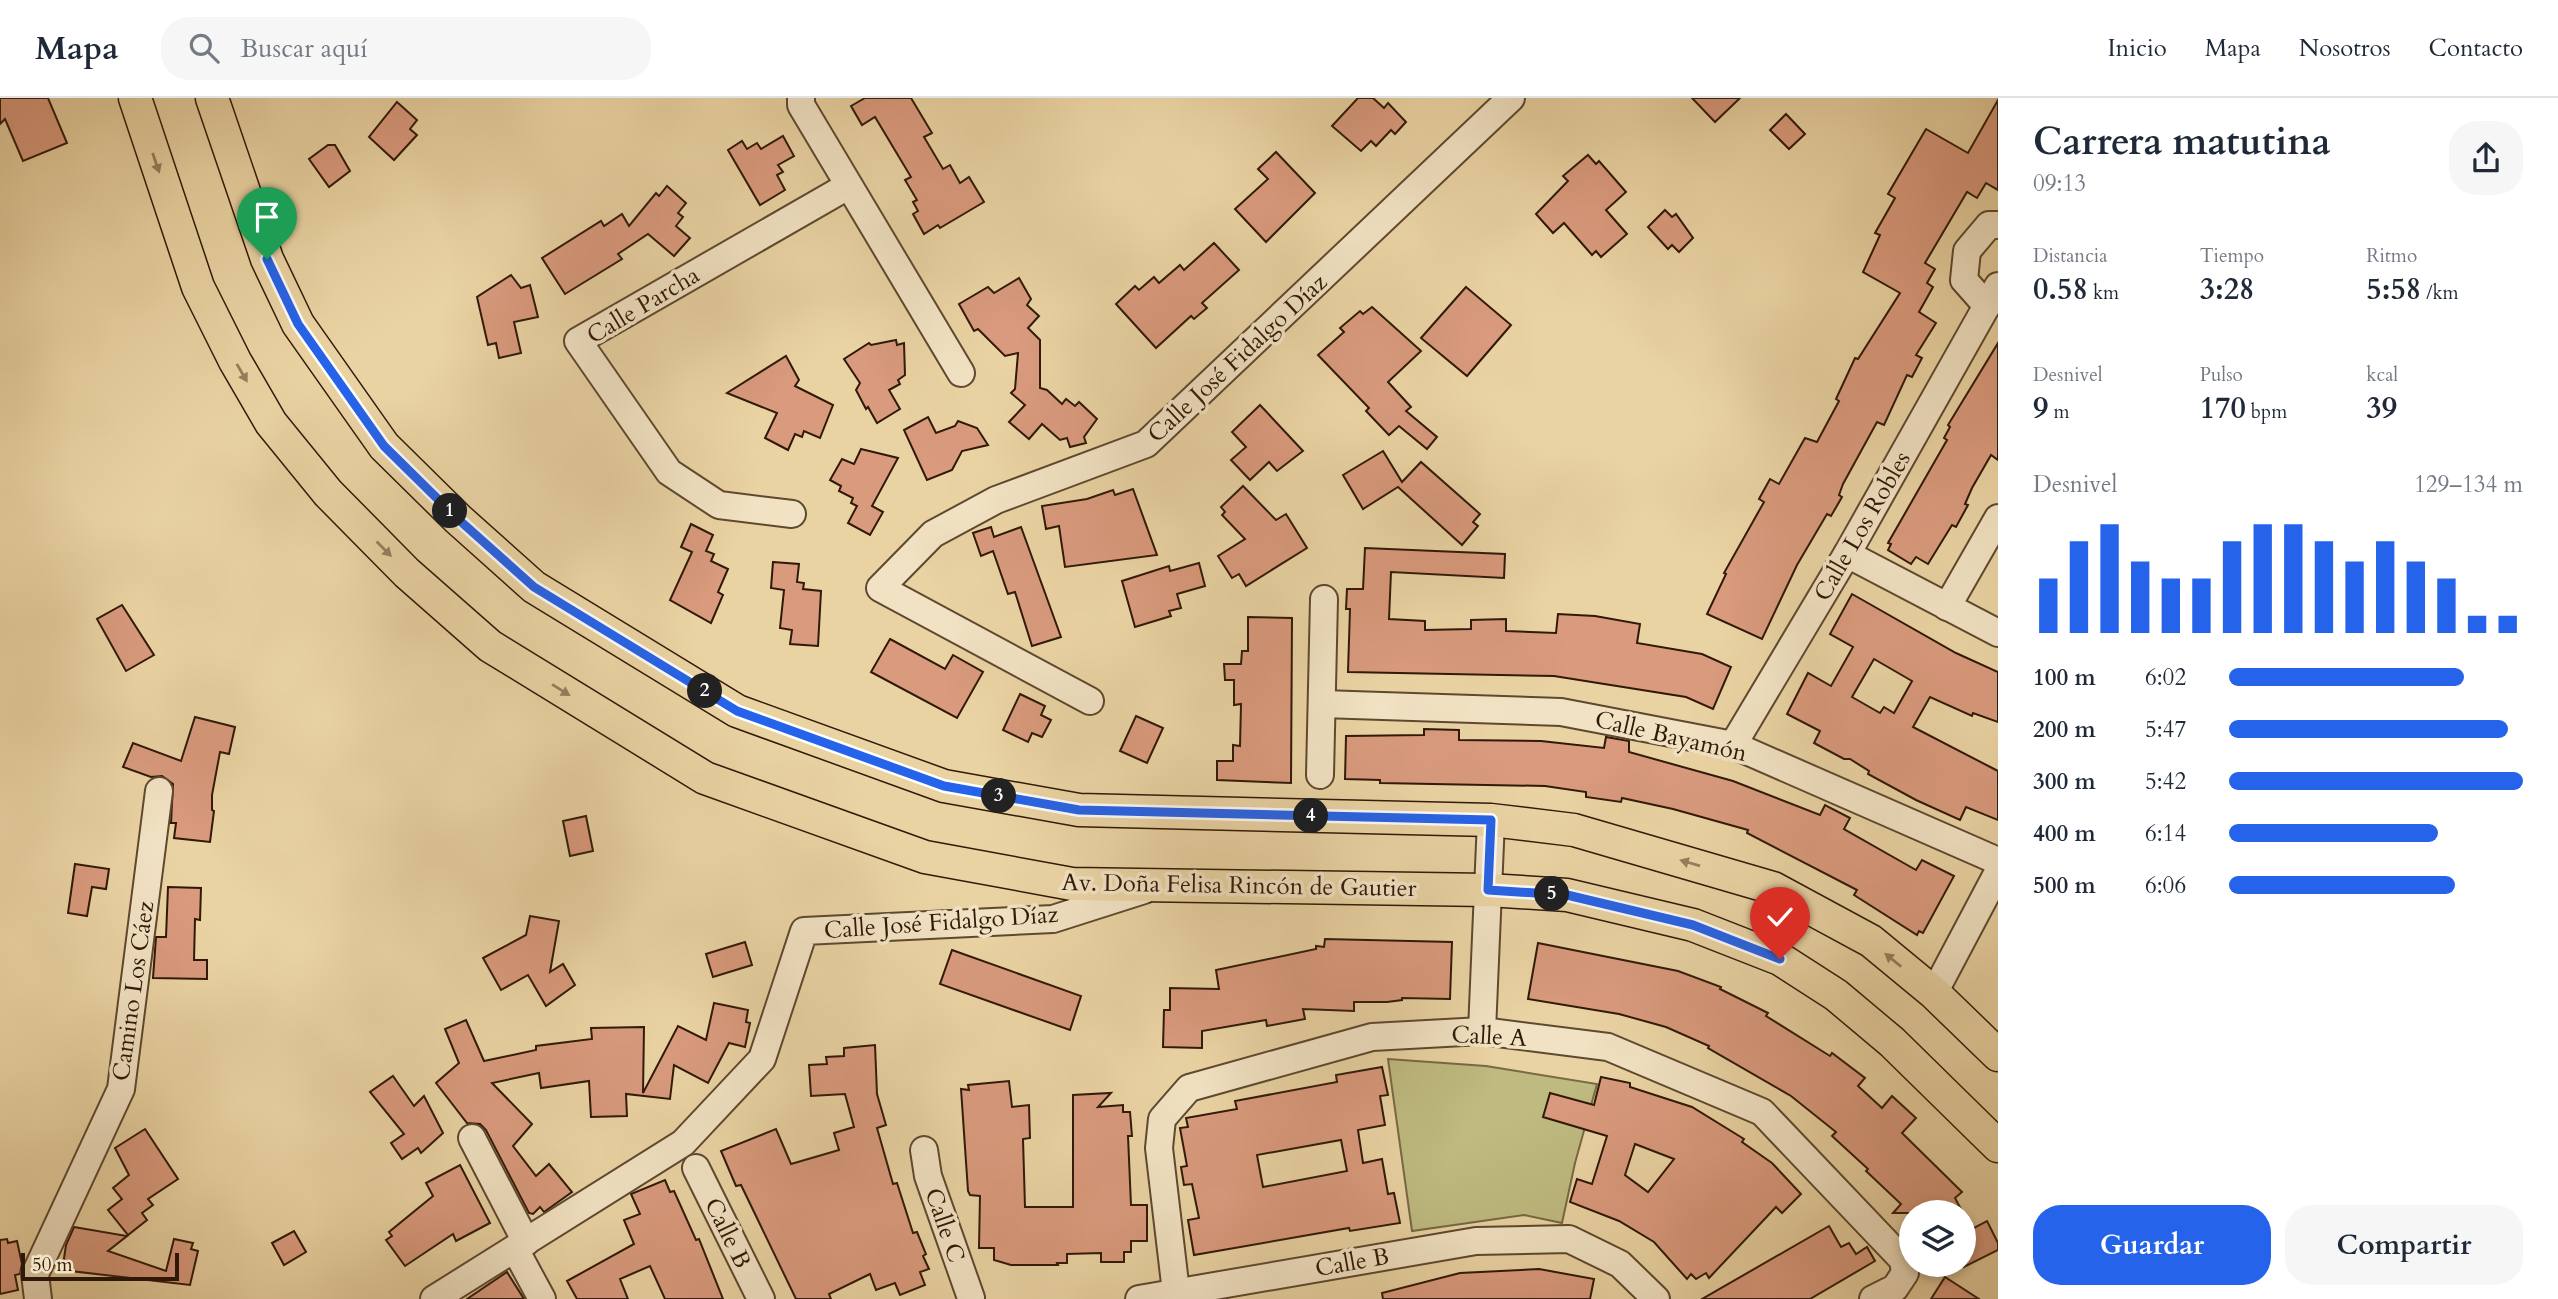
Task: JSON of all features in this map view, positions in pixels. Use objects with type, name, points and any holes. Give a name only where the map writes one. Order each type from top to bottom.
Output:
[{"type":"main road","name":"Av. Doña Felisa Rincón de Gautier","points":[[135,98],[198,287],[235,361],[271,423],[328,493],[407,573],[490,646],[705,778],[925,857],[1072,884],[1488,890],[1567,895],[1693,925],[1780,959],[1836,995],[1892,1042],[1998,1146]]},
{"type":"main road","points":[[212,98],[267,259],[298,324],[384,446],[458,519],[534,587],[737,711],[944,786],[1079,810],[1491,820],[1574,830],[1773,888],[1871,941],[1934,993],[1998,1055]]},
{"type":"street","points":[[801,98],[801,105],[848,186],[961,373]]},
{"type":"street","name":"Calle José Fidalgo Díaz","points":[[1090,701],[880,589],[933,534],[996,500],[1146,444],[1511,98]]},
{"type":"street","name":"Calle Parcha","points":[[792,514],[719,505],[669,472],[578,341],[848,186]]},
{"type":"street","name":"Calle Los Robles","points":[[1733,745],[1847,554],[1992,296],[1964,280],[1967,251],[1989,225],[1998,225]]},
{"type":"street","points":[[1947,607],[1998,518]]},
{"type":"street","points":[[1847,554],[1998,633]]},
{"type":"street","points":[[1320,775],[1324,599]]},
{"type":"street","name":"Calle Bayamón","points":[[1322,704],[1561,712],[1733,745],[1998,861]]},
{"type":"street","name":"Camino Los Cáez","points":[[38,1299],[35,1274],[121,1089],[159,791]]},
{"type":"street","points":[[1482,1031],[1491,820]]},
{"type":"street","points":[[1934,993],[1998,872]]},
{"type":"street","name":"Calle José Fidalgo Díaz","points":[[434,1299],[683,1143],[762,1059],[804,931],[1053,919],[1156,886]]},
{"type":"street","name":"Calle A","points":[[1176,1292],[1159,1147],[1162,1119],[1189,1088],[1372,1037],[1482,1031],[1608,1047],[1762,1112],[1903,1260],[1905,1273],[1884,1293]]},
{"type":"street","points":[[472,1138],[542,1299]]},
{"type":"street","name":"Calle C","points":[[924,1150],[928,1177],[970,1299]]},
{"type":"street","name":"Calle B","points":[[696,1168],[761,1299]]},
{"type":"street","name":"Calle B","points":[[1139,1299],[1476,1241],[1569,1239],[1620,1264],[1656,1299]]},
{"type":"street","points":[[970,1299],[982,1299]]},
{"type":"shaded area","points":[[1388,1059],[1486,1066],[1597,1084],[1562,1223],[1524,1215],[1412,1231]]},
{"type":"building","points":[[0,98],[48,98],[67,143],[23,161],[5,119],[0,124]]},
{"type":"building","points":[[865,98],[911,98],[932,133],[924,137],[943,169],[950,165],[960,183],[969,177],[984,202],[940,228],[938,225],[924,234],[913,214],[918,211],[913,202],[917,200],[905,180],[911,177],[875,117],[862,125],[851,106]]},
{"type":"building","points":[[1358,98],[1373,98],[1384,108],[1388,103],[1406,122],[1395,134],[1391,130],[1376,146],[1371,141],[1361,151],[1332,126]]},
{"type":"building","points":[[1692,98],[1740,98],[1715,122]]},
{"type":"building","points":[[1998,100],[1998,190],[1986,183],[1977,198],[1967,192],[1925,263],[1935,269],[1927,283],[1933,287],[1919,312],[1936,323],[1916,355],[1922,358],[1912,377],[1907,375],[1884,425],[1877,422],[1843,484],[1839,495],[1842,497],[1831,516],[1827,514],[1797,565],[1762,639],[1707,614],[1726,574],[1724,573],[1764,502],[1759,499],[1770,479],[1779,484],[1805,438],[1817,442],[1839,401],[1836,399],[1855,358],[1858,359],[1900,293],[1863,272],[1880,235],[1875,233],[1895,198],[1888,194],[1926,129],[1968,153]]},
{"type":"building","points":[[397,102],[417,120],[410,129],[417,135],[394,160],[369,137]]},
{"type":"building","points":[[1786,114],[1805,134],[1789,149],[1770,130]]},
{"type":"building","points":[[783,136],[794,156],[778,165],[783,172],[777,175],[785,190],[760,205],[728,150],[742,141],[747,149],[757,143],[761,149]]},
{"type":"building","points":[[328,145],[335,145],[350,171],[329,187],[309,159]]},
{"type":"building","points":[[1276,152],[1315,193],[1266,242],[1235,209],[1268,179],[1258,169]]},
{"type":"building","points":[[1588,155],[1596,164],[1599,161],[1626,192],[1606,210],[1627,234],[1601,257],[1596,251],[1592,255],[1564,223],[1553,233],[1536,214],[1568,181],[1563,176]]},
{"type":"building","points":[[667,186],[686,203],[678,213],[683,217],[676,226],[690,238],[674,256],[648,234],[618,254],[622,259],[565,294],[542,258],[601,221],[604,226],[622,214],[629,226],[656,193],[659,196]]},
{"type":"building","points":[[1665,210],[1672,217],[1676,214],[1693,238],[1679,252],[1672,245],[1668,249],[1648,227]]},
{"type":"building","points":[[1214,243],[1239,270],[1202,303],[1207,308],[1194,319],[1191,316],[1156,348],[1116,304],[1135,286],[1139,290],[1154,277],[1159,283],[1180,265],[1184,270]]},
{"type":"building","points":[[511,275],[521,288],[530,285],[538,317],[514,322],[521,353],[499,358],[496,343],[488,345],[477,297]]},
{"type":"building","points":[[1019,278],[1031,299],[1027,305],[1039,316],[1028,328],[1040,340],[1040,388],[1047,390],[1062,404],[1066,399],[1075,406],[1079,402],[1097,419],[1084,437],[1086,443],[1070,447],[1067,438],[1060,440],[1042,424],[1029,439],[1009,422],[1025,405],[1011,393],[1015,389],[1018,353],[1005,356],[978,329],[974,331],[959,304],[988,287],[994,293]]},
{"type":"building","points":[[1466,287],[1511,325],[1467,376],[1421,338]]},
{"type":"building","points":[[1372,307],[1421,351],[1388,382],[1411,407],[1406,411],[1437,437],[1427,449],[1399,426],[1389,435],[1366,411],[1369,408],[1318,355],[1344,332],[1340,328],[1360,311],[1363,314]]},
{"type":"building","points":[[896,340],[897,345],[904,343],[905,375],[898,380],[900,384],[889,390],[900,409],[877,423],[856,390],[860,383],[844,359],[869,343],[871,345]]},
{"type":"building","points":[[1998,343],[1998,460],[1991,455],[1972,488],[1965,504],[1968,505],[1956,527],[1952,525],[1928,564],[1916,557],[1911,564],[1888,550],[1891,544],[1888,543],[1947,440],[1944,438],[1950,427],[1948,425]]},
{"type":"building","points":[[786,356],[799,380],[795,386],[833,405],[820,438],[804,431],[802,437],[795,434],[788,450],[765,438],[777,413],[727,393]]},
{"type":"building","points":[[1260,405],[1303,451],[1277,471],[1269,462],[1250,480],[1231,460],[1246,447],[1232,432]]},
{"type":"building","points":[[928,417],[936,433],[955,426],[958,421],[977,428],[988,445],[962,451],[952,470],[927,480],[904,430]]},
{"type":"building","points":[[861,449],[898,458],[872,506],[883,512],[870,535],[848,523],[857,506],[851,503],[853,498],[839,491],[841,486],[830,480],[842,459],[854,464]]},
{"type":"building","points":[[1383,451],[1402,482],[1421,462],[1480,514],[1473,522],[1478,526],[1462,545],[1398,487],[1363,509],[1343,475]]},
{"type":"building","points":[[1243,486],[1276,520],[1286,514],[1307,548],[1246,586],[1239,574],[1232,578],[1218,556],[1245,539],[1222,515],[1225,512],[1221,507]]},
{"type":"building","points":[[1133,489],[1157,555],[1065,567],[1059,526],[1046,529],[1042,506],[1087,499],[1113,490],[1115,495]]},
{"type":"building","points":[[691,524],[713,535],[706,551],[714,554],[711,561],[728,569],[718,592],[723,595],[711,623],[670,600],[692,552],[681,547]]},
{"type":"building","points":[[991,527],[994,537],[1021,527],[1061,637],[1032,646],[1015,592],[1008,594],[993,551],[981,556],[973,533]]},
{"type":"building","points":[[1365,548],[1505,554],[1504,578],[1391,572],[1389,619],[1425,621],[1425,630],[1471,629],[1471,620],[1506,619],[1506,631],[1556,633],[1558,614],[1595,616],[1640,624],[1637,643],[1702,654],[1731,667],[1713,709],[1686,697],[1554,676],[1348,672],[1350,609],[1346,609],[1347,589],[1363,589]]},
{"type":"building","points":[[773,562],[799,564],[797,582],[804,583],[803,589],[821,591],[818,646],[790,644],[792,630],[780,628],[784,590],[771,588]]},
{"type":"building","points":[[1199,563],[1205,586],[1177,594],[1181,608],[1169,611],[1171,616],[1135,627],[1122,581],[1169,566],[1170,571]]},
{"type":"building","points":[[1852,594],[1956,653],[1998,672],[1998,722],[1973,713],[1972,716],[1930,697],[1913,727],[1998,771],[1998,820],[1966,807],[1960,820],[1916,800],[1868,774],[1869,771],[1850,759],[1844,759],[1814,743],[1820,731],[1787,714],[1808,673],[1831,686],[1853,647],[1830,634]],"holes":[[[1874,659],[1912,681],[1894,713],[1884,707],[1880,713],[1852,697]]]},
{"type":"building","points":[[122,605],[154,655],[126,671],[97,619]]},
{"type":"building","points":[[1248,617],[1292,618],[1291,783],[1217,780],[1217,761],[1233,761],[1233,745],[1240,746],[1241,704],[1234,705],[1234,680],[1225,680],[1224,664],[1241,664],[1242,651],[1248,651]]},
{"type":"building","points":[[890,639],[945,669],[953,655],[983,672],[957,718],[871,672]]},
{"type":"building","points":[[1020,694],[1045,706],[1041,715],[1051,720],[1042,737],[1032,733],[1028,742],[1003,730]]},
{"type":"building","points":[[1136,716],[1163,728],[1147,763],[1120,751]]},
{"type":"building","points":[[195,717],[235,727],[229,754],[220,752],[212,795],[214,811],[210,842],[174,838],[176,823],[171,823],[173,784],[162,776],[151,777],[123,767],[133,743],[181,761]]},
{"type":"building","points":[[1424,729],[1459,730],[1459,740],[1541,741],[1604,748],[1606,737],[1629,741],[1629,752],[1733,781],[1820,815],[1825,805],[1850,818],[1844,829],[1916,870],[1922,860],[1954,876],[1923,933],[1919,931],[1917,935],[1854,895],[1857,890],[1747,833],[1748,830],[1673,809],[1622,798],[1621,802],[1586,797],[1586,792],[1545,786],[1380,783],[1380,780],[1345,779],[1346,736],[1424,735]]},
{"type":"building","points":[[586,816],[593,851],[570,856],[563,821]]},
{"type":"building","points":[[75,864],[109,869],[106,889],[92,887],[87,916],[68,913]]},
{"type":"building","points":[[168,887],[201,888],[200,920],[195,919],[194,960],[207,960],[207,979],[153,978],[156,937],[166,937]]},
{"type":"building","points":[[530,916],[559,921],[550,972],[563,964],[575,985],[546,1006],[528,975],[501,990],[483,958],[526,935]]},
{"type":"building","points":[[1325,939],[1452,942],[1450,999],[1402,998],[1387,1002],[1354,1002],[1354,1011],[1303,1009],[1305,1019],[1267,1026],[1266,1020],[1202,1031],[1202,1048],[1163,1047],[1164,1010],[1170,1010],[1170,988],[1219,989],[1216,970],[1316,949],[1316,946],[1324,947]]},
{"type":"building","points":[[745,942],[752,965],[713,977],[706,954]]},
{"type":"building","points":[[1538,943],[1678,971],[1721,987],[1720,989],[1768,1013],[1766,1016],[1830,1056],[1832,1053],[1865,1078],[1858,1086],[1882,1108],[1892,1096],[1916,1118],[1902,1133],[1962,1192],[1956,1200],[1899,1200],[1899,1202],[1832,1136],[1836,1132],[1791,1096],[1708,1048],[1709,1046],[1666,1027],[1619,1014],[1528,999]]},
{"type":"building","points":[[952,950],[1081,996],[1070,1030],[940,984]]},
{"type":"building","points":[[714,1003],[748,1010],[746,1022],[750,1023],[745,1047],[729,1043],[708,1083],[674,1065],[670,1099],[626,1094],[627,1116],[591,1117],[589,1081],[541,1088],[539,1073],[492,1083],[532,1124],[513,1146],[536,1176],[549,1164],[572,1192],[544,1212],[540,1207],[533,1214],[529,1213],[486,1130],[480,1124],[467,1123],[436,1083],[459,1063],[445,1029],[466,1020],[484,1061],[536,1050],[536,1046],[592,1039],[591,1028],[644,1027],[643,1093],[678,1026],[706,1040]]},
{"type":"building","points":[[875,1045],[877,1094],[886,1125],[877,1128],[893,1184],[897,1183],[913,1233],[917,1232],[926,1254],[923,1256],[929,1269],[920,1272],[925,1285],[900,1295],[895,1283],[876,1290],[870,1274],[829,1294],[831,1299],[796,1299],[741,1185],[736,1186],[721,1151],[776,1129],[791,1164],[839,1150],[834,1133],[854,1127],[845,1094],[811,1096],[809,1065],[827,1064],[826,1057],[844,1056],[844,1048]]},
{"type":"building","points":[[1382,1067],[1388,1095],[1380,1096],[1385,1125],[1358,1130],[1363,1163],[1382,1159],[1388,1194],[1394,1193],[1400,1223],[1350,1231],[1349,1228],[1194,1255],[1188,1220],[1199,1218],[1192,1184],[1184,1185],[1181,1167],[1187,1166],[1180,1128],[1188,1127],[1186,1118],[1237,1109],[1235,1101],[1337,1082],[1336,1075]],"holes":[[[1341,1140],[1347,1171],[1263,1187],[1257,1155]]]},
{"type":"building","points":[[393,1076],[414,1106],[424,1096],[443,1133],[421,1153],[418,1148],[402,1159],[391,1143],[404,1134],[370,1092]]},
{"type":"building","points":[[1601,1077],[1630,1083],[1630,1087],[1692,1107],[1744,1139],[1742,1142],[1772,1163],[1801,1194],[1782,1213],[1776,1207],[1709,1278],[1706,1273],[1696,1279],[1691,1274],[1687,1279],[1654,1242],[1619,1221],[1570,1202],[1577,1179],[1592,1184],[1607,1136],[1543,1117],[1550,1093],[1594,1105]],"holes":[[[1635,1144],[1674,1159],[1648,1192],[1625,1175]]]},
{"type":"building","points":[[1009,1081],[1012,1107],[1029,1105],[1030,1138],[1023,1139],[1025,1207],[1073,1207],[1073,1095],[1111,1093],[1098,1107],[1123,1105],[1123,1112],[1130,1112],[1132,1136],[1128,1136],[1131,1205],[1147,1205],[1147,1241],[1131,1241],[1131,1252],[1124,1252],[1124,1262],[1101,1262],[1101,1253],[1067,1254],[1067,1263],[1057,1263],[1058,1265],[1011,1265],[994,1260],[994,1248],[979,1248],[980,1196],[970,1195],[968,1191],[961,1089],[969,1090],[968,1085]]},
{"type":"building","points":[[145,1129],[178,1179],[148,1199],[153,1205],[142,1213],[147,1220],[128,1235],[108,1210],[122,1199],[113,1188],[129,1175],[115,1148]]},
{"type":"building","points":[[460,1165],[490,1223],[456,1241],[453,1234],[405,1266],[386,1240],[392,1236],[389,1232],[433,1196],[426,1183]]},
{"type":"building","points":[[665,1180],[670,1192],[674,1191],[696,1240],[699,1239],[723,1299],[665,1299],[650,1266],[620,1279],[628,1299],[577,1299],[567,1281],[634,1244],[624,1220],[640,1214],[631,1194]]},
{"type":"building","points":[[1987,1221],[1998,1243],[1998,1250],[1976,1261],[1976,1227]]},
{"type":"building","points":[[1829,1226],[1841,1247],[1849,1243],[1856,1254],[1867,1247],[1875,1261],[1810,1299],[1702,1299]]},
{"type":"building","points":[[74,1227],[127,1236],[108,1251],[166,1271],[174,1239],[193,1243],[191,1249],[198,1251],[190,1285],[71,1271],[71,1266],[63,1265],[66,1245]]},
{"type":"building","points":[[294,1231],[306,1252],[284,1265],[272,1243]]},
{"type":"building","points":[[7,1239],[8,1243],[17,1241],[22,1264],[20,1274],[15,1275],[18,1290],[0,1294],[0,1240]]},
{"type":"building","points":[[1539,1269],[1594,1279],[1590,1299],[1383,1299],[1382,1293],[1460,1273]]},
{"type":"building","points":[[507,1272],[524,1299],[467,1299]]},
{"type":"building","points":[[1945,1277],[1979,1299],[1931,1299]]},
{"type":"route","points":[[267,259],[298,324],[384,446],[458,519],[534,587],[737,711],[944,786],[1079,810],[1491,820],[1488,890],[1567,895],[1693,925],[1780,959]]}]
